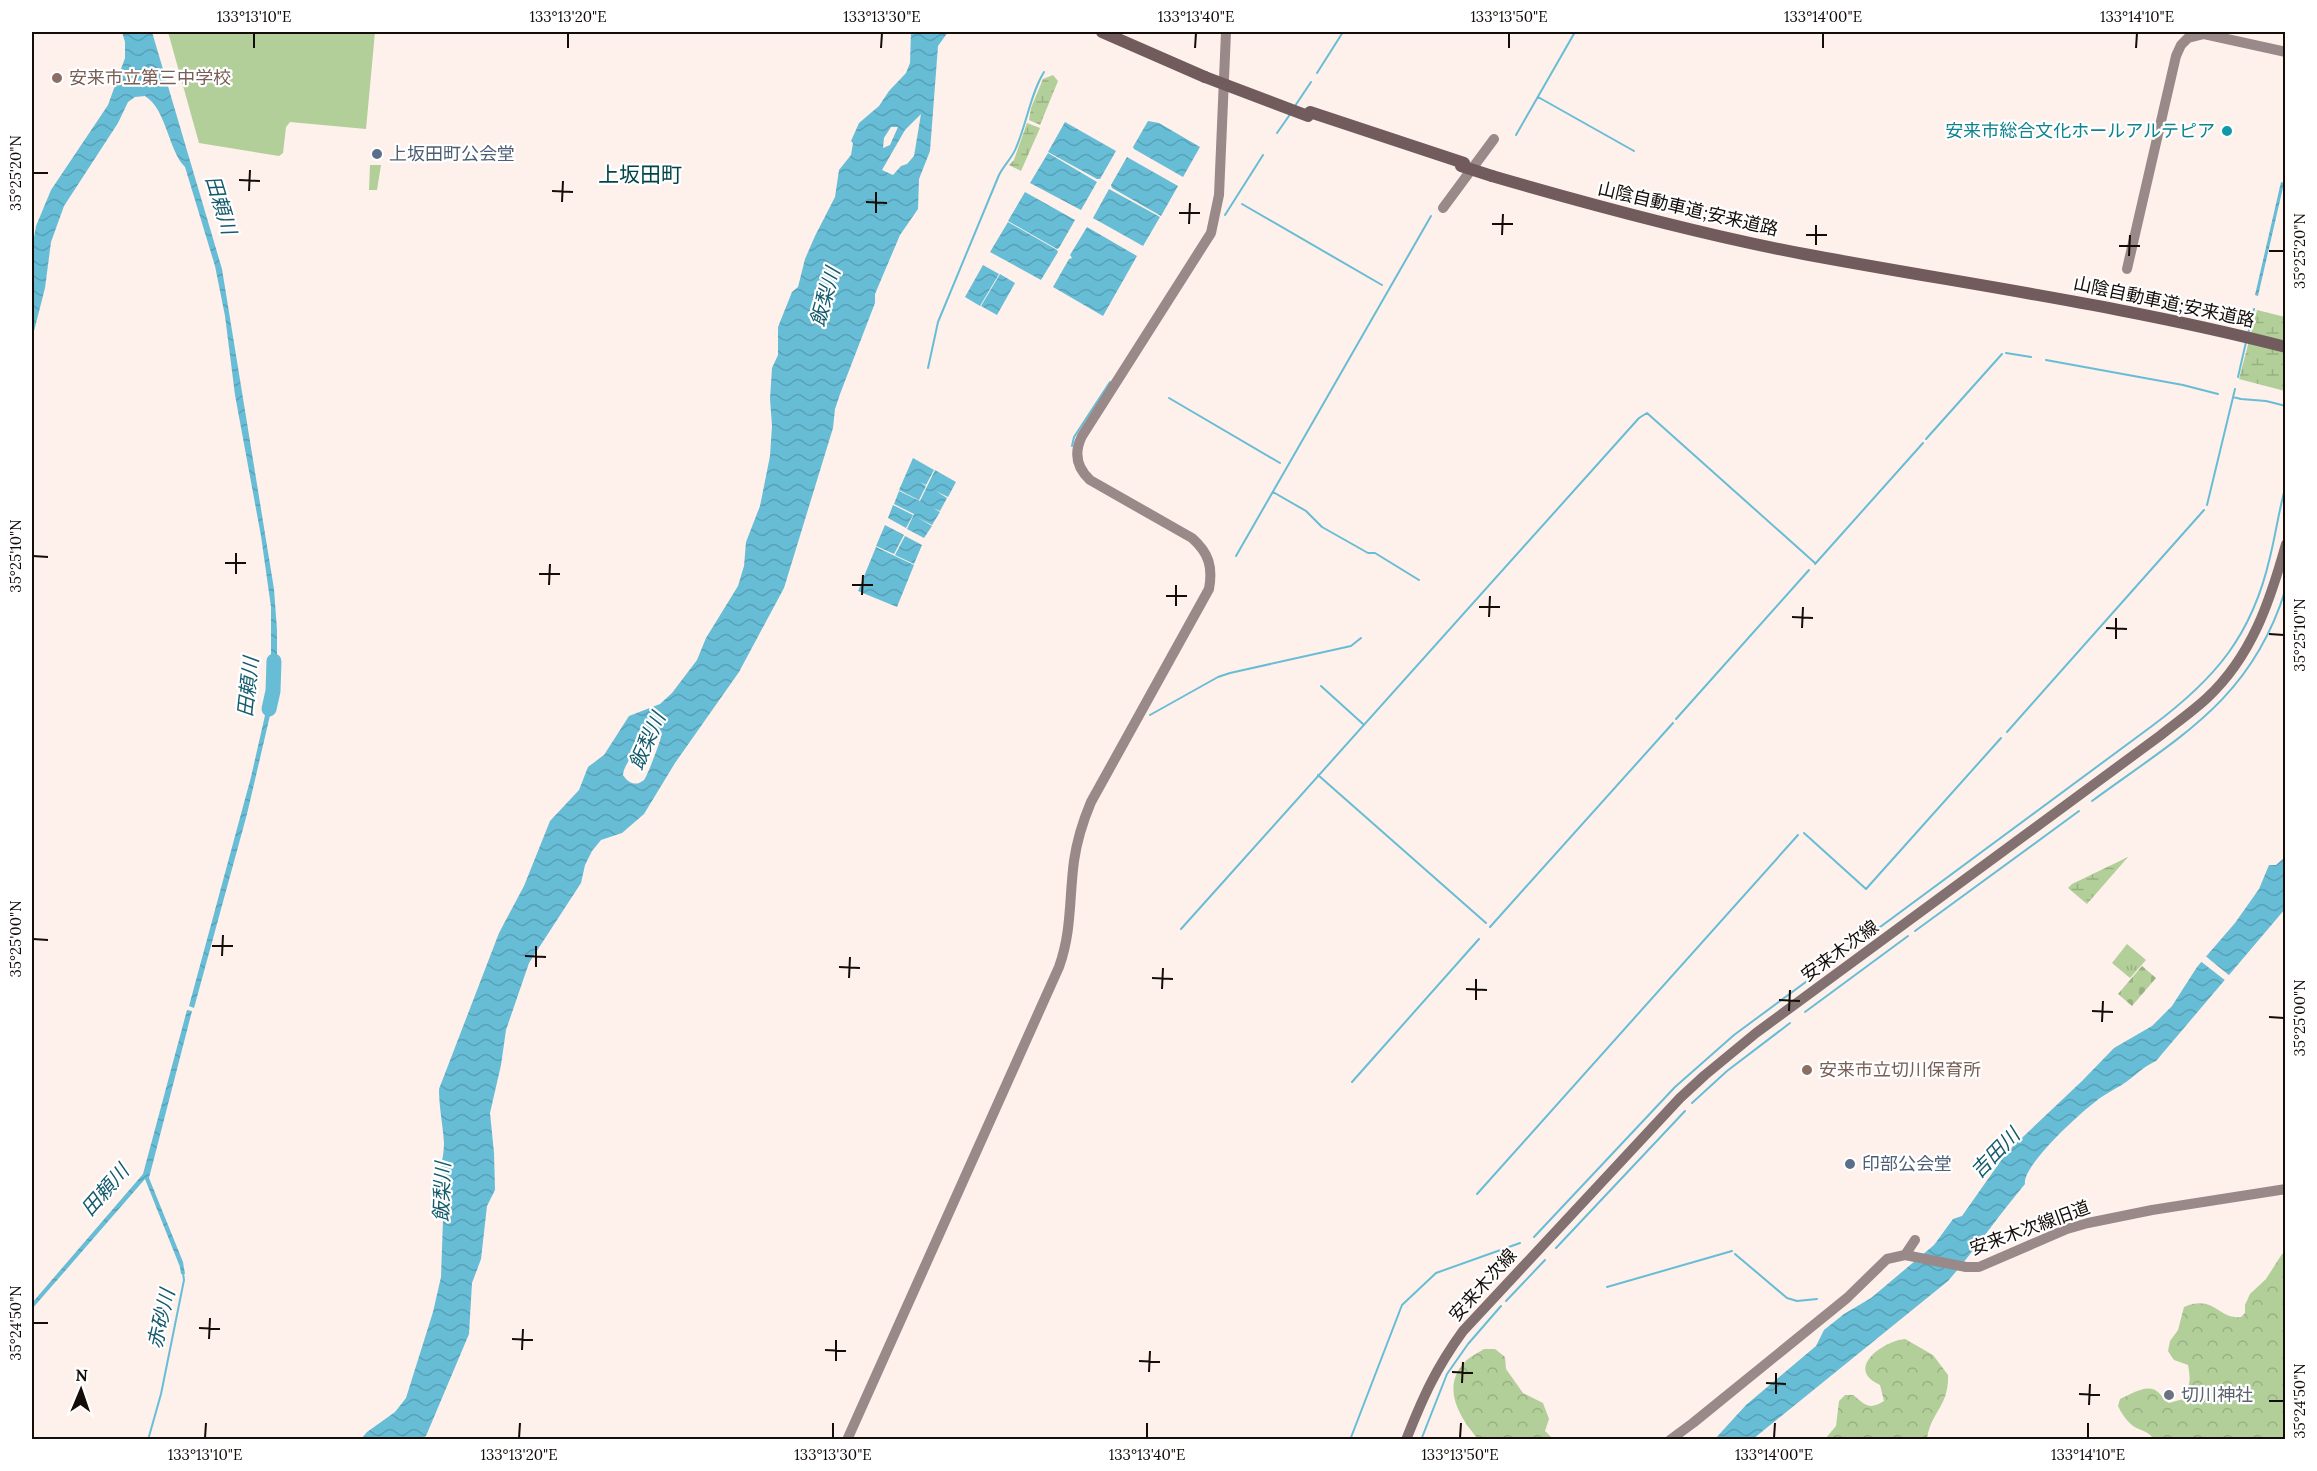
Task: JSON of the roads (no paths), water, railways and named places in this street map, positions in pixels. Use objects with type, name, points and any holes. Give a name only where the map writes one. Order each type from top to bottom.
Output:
[{"type":"highway","name":"山陰自動車道;安来道路","points":[[1102,32],[1309,114],[1606,208],[1743,241],[2286,342]]},
{"type":"highway","name":"山陰自動車道;安来道路","points":[[1114,32],[1206,74]]},
{"type":"highway","name":"山陰自動車道;安来道路","points":[[2236,332],[2286,347]]},
{"type":"main road","name":"安来木次線","points":[[1406,1440],[1426,1388],[1443,1358],[1463,1330],[1680,1098],[1763,1028],[2161,735],[2209,696],[2231,671],[2251,641],[2270,597],[2286,544]]},
{"type":"street","points":[[847,1440],[1059,967],[1070,928],[1074,858],[1084,819],[1209,589],[1211,566],[1205,550],[1192,538],[1090,480],[1079,466],[1077,454],[1082,436],[1211,233],[1219,195],[1226,32]]},
{"type":"street","points":[[2127,269],[2176,56],[2181,45],[2192,36],[2204,34],[2286,52]]},
{"type":"street","points":[[1443,208],[1494,139]]},
{"type":"street","name":"安来木次線旧道","points":[[1907,1255],[1966,1267],[1985,1265],[2088,1222],[2286,1189]]},
{"type":"street","points":[[1670,1440],[1847,1298],[1881,1263],[1887,1259],[1907,1255],[1915,1240]]},
{"type":"water","points":[[122,32],[152,32],[222,269],[274,589],[277,680],[271,681],[271,607],[215,266],[185,167],[179,160],[158,111],[145,96],[135,97],[128,102],[118,123],[64,206],[51,242],[45,288],[32,339],[32,249],[36,226],[51,190],[108,105],[125,58],[125,42]]},
{"type":"water","name":"飯梨川","points":[[911,32],[948,32],[938,46],[930,151],[919,179],[918,209],[900,235],[875,294],[875,303],[835,409],[833,428],[784,588],[739,672],[675,763],[644,814],[622,833],[601,840],[592,851],[585,865],[581,883],[529,963],[506,1030],[490,1113],[495,1190],[487,1206],[481,1259],[472,1283],[469,1334],[426,1436],[421,1439],[361,1439],[395,1412],[406,1398],[433,1312],[441,1277],[444,1191],[440,1172],[444,1143],[439,1089],[499,933],[524,886],[550,821],[579,790],[588,767],[604,755],[629,716],[660,704],[672,693],[697,660],[706,638],[738,586],[744,566],[746,542],[760,506],[770,456],[772,426],[770,399],[772,368],[778,355],[778,327],[792,292],[798,287],[805,259],[815,236],[835,197],[839,170],[851,155],[853,143],[851,141],[859,123],[879,106],[906,73],[910,63]],"holes":[[[921,114],[914,156],[893,175],[882,170],[905,130]],[[891,127],[898,127],[890,145],[883,148],[884,138]],[[661,733],[644,780],[632,783],[623,775],[624,770],[635,751],[651,736]]]},
{"type":"water","points":[[1148,121],[1159,123],[1200,147],[1183,177],[1134,149]]},
{"type":"water","points":[[1065,122],[1116,151],[1100,179],[1048,152]]},
{"type":"water","points":[[1048,153],[1097,182],[1081,210],[1030,183]]},
{"type":"water","points":[[1127,157],[1178,186],[1161,216],[1112,188],[1111,185]]},
{"type":"water","points":[[2281,182],[2284,183],[2258,296],[2255,295]]},
{"type":"water","points":[[1109,189],[1160,217],[1143,246],[1093,218]]},
{"type":"water","points":[[1025,192],[1075,220],[1059,248],[1057,249],[1008,221]]},
{"type":"water","points":[[1008,222],[1057,250],[1058,252],[1041,280],[990,252]]},
{"type":"water","points":[[1087,227],[1137,256],[1103,316],[1053,287],[1069,259],[1072,258],[1070,255]]},
{"type":"water","points":[[983,265],[999,274],[980,306],[965,297]]},
{"type":"water","points":[[1000,274],[1015,283],[997,315],[981,306]]},
{"type":"water","points":[[913,458],[934,470],[926,485],[920,482],[926,486],[919,500],[899,490]]},
{"type":"water","points":[[935,470],[956,482],[948,497],[936,491],[947,498],[940,511],[933,508],[940,512],[932,525],[917,517],[932,526],[924,538],[907,529],[914,514],[894,504],[899,491],[920,501]]},
{"type":"water","points":[[893,505],[913,515],[906,528],[888,518]]},
{"type":"water","points":[[885,525],[904,535],[894,554],[876,546]]},
{"type":"water","points":[[905,536],[922,545],[914,564],[895,555]]},
{"type":"water","points":[[876,547],[914,565],[897,607],[858,591]]},
{"type":"water","points":[[271,689],[275,689],[275,694],[247,814],[194,1008],[189,1006],[251,777]]},
{"type":"water","points":[[2285,857],[2285,909],[2156,1061],[2099,1099],[2077,1117],[2042,1153],[2032,1165],[2026,1176],[2025,1184],[1948,1281],[1753,1439],[1714,1440],[1746,1405],[1816,1346],[1824,1330],[1844,1314],[1871,1298],[1934,1245],[1953,1219],[1962,1216],[2007,1152],[2114,1048],[2152,1026],[2172,1006],[2197,967],[2235,923],[2259,889],[2269,865],[2276,865]]},
{"type":"water","points":[[187,1010],[192,1011],[149,1178],[183,1262],[185,1274],[181,1274],[145,1179],[32,1309],[32,1303],[143,1174]]},
{"type":"waterway","points":[[1317,73],[1343,32]]},
{"type":"waterway","points":[[1516,135],[1575,32]]},
{"type":"waterway","points":[[928,368],[938,322],[999,175],[1016,148],[1035,90],[1044,72]]},
{"type":"waterway","points":[[1295,106],[1311,82]]},
{"type":"waterway","points":[[1538,97],[1634,151]]},
{"type":"waterway","points":[[1277,133],[1291,113]]},
{"type":"waterway","points":[[1225,215],[1263,155]]},
{"type":"waterway","points":[[1242,204],[1382,285]]},
{"type":"waterway","points":[[1236,556],[1431,216]]},
{"type":"waterway","points":[[2248,334],[2254,309]]},
{"type":"waterway","points":[[2238,377],[2246,342]]},
{"type":"waterway","points":[[2006,353],[2031,357]]},
{"type":"waterway","points":[[1926,439],[2002,354]]},
{"type":"waterway","points":[[2046,360],[2183,385],[2218,394]]},
{"type":"waterway","points":[[1072,446],[1074,437],[1110,382]]},
{"type":"waterway","points":[[2207,505],[2235,389]]},
{"type":"waterway","points":[[2233,397],[2286,406]]},
{"type":"waterway","points":[[1169,398],[1280,463]]},
{"type":"waterway","points":[[1181,929],[1639,418],[1647,413],[1815,563]]},
{"type":"waterway","points":[[1815,564],[1923,443]]},
{"type":"waterway","points":[[1534,1237],[1675,1087],[1734,1035],[2152,726],[2194,691],[2228,654],[2253,610],[2270,557],[2286,485]]},
{"type":"waterway","points":[[1273,492],[1306,511],[1322,527],[1368,553],[1375,553],[1419,580]]},
{"type":"waterway","points":[[2007,732],[2204,510]]},
{"type":"waterway","points":[[1676,719],[1809,570]]},
{"type":"waterway","points":[[2092,801],[2182,735],[2232,688],[2253,661],[2271,629],[2285,591]]},
{"type":"waterway","points":[[1150,715],[1218,677],[1351,646],[1361,638]]},
{"type":"waterway","name":"田頼川","points":[[269,709],[273,691],[274,661]]},
{"type":"waterway","points":[[1321,686],[1363,724]]},
{"type":"waterway","points":[[1490,927],[1673,723]]},
{"type":"waterway","points":[[1804,833],[1866,889],[2001,738]]},
{"type":"waterway","points":[[1318,775],[1486,923]]},
{"type":"waterway","points":[[1915,931],[2079,811]]},
{"type":"waterway","points":[[1477,1194],[1798,835]]},
{"type":"waterway","points":[[1805,1012],[1908,936]]},
{"type":"waterway","points":[[1352,1082],[1479,939]]},
{"type":"waterway","points":[[1692,1103],[1727,1071],[1790,1023]]},
{"type":"waterway","points":[[1556,1248],[1685,1111]]},
{"type":"waterway","points":[[1350,1440],[1402,1305],[1436,1273],[1520,1243]]},
{"type":"waterway","points":[[1607,1287],[1732,1251]]},
{"type":"waterway","points":[[1735,1254],[1787,1298],[1797,1301],[1817,1299]]},
{"type":"waterway","points":[[1506,1301],[1545,1260]]},
{"type":"waterway","name":"赤砂川","points":[[148,1440],[161,1394],[184,1280],[183,1273]]},
{"type":"waterway","points":[[1421,1440],[1447,1374],[1468,1344],[1501,1306]]},
{"type":"place","name":"安来市立第三中学校","points":[[57,78]]},
{"type":"place","name":"安来市総合文化ホールアルテピア","points":[[2227,131]]},
{"type":"place","name":"上坂田町公会堂","points":[[377,154]]},
{"type":"place","name":"安来市立切川保育所","points":[[1807,1070]]},
{"type":"place","name":"印部公会堂","points":[[1850,1164]]},
{"type":"place","name":"切川神社","points":[[2169,1395]]},
{"type":"district","name":"上坂田町","points":[[640,175]]},
{"type":"water label","name":"吉田川","points":[[1995,1153]]}]
